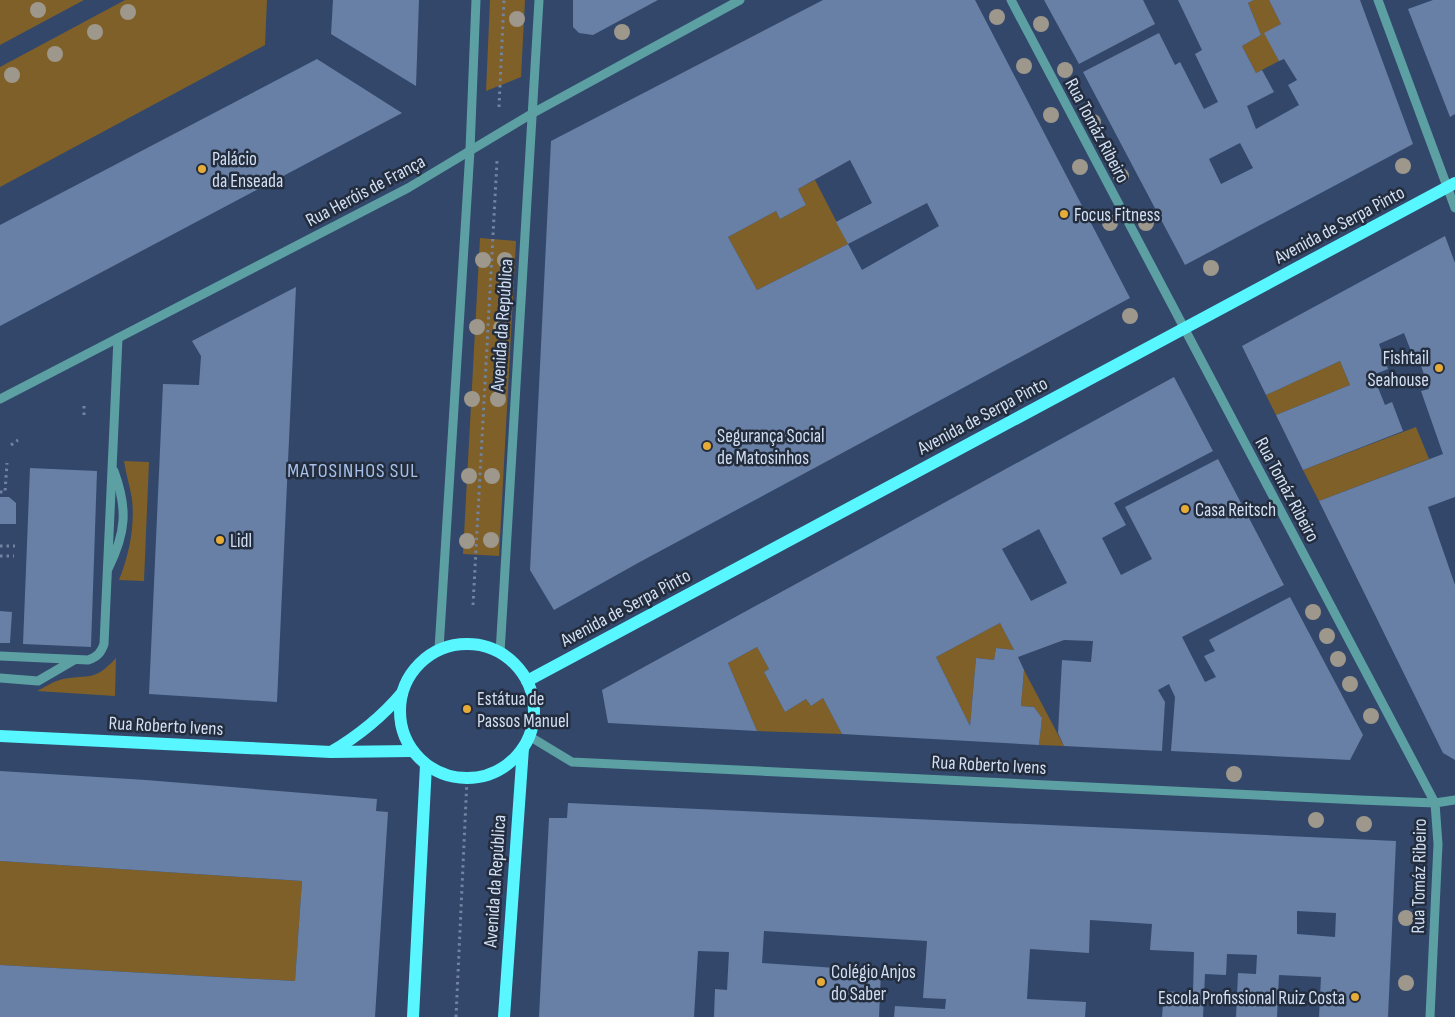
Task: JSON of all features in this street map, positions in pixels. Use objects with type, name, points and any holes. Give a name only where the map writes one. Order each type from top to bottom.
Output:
[{"type":"main road","name":"Avenida de Serpa Pinto","points":[[527,681],[1451,185]]},
{"type":"main road","points":[[470,644],[485,646],[500,653],[516,665],[527,681],[534,707],[529,736],[522,748],[507,764],[488,775],[467,778],[445,775],[426,765],[412,751],[403,733],[399,713],[402,693],[409,675],[423,660],[439,650],[454,645],[470,644]]},
{"type":"main road","points":[[331,752],[354,738],[378,719],[402,693]]},
{"type":"main road","name":"Rua Roberto Ivens","points":[[0,736],[331,752],[412,751]]},
{"type":"main road","name":"Avenida da República","points":[[504,1017],[522,748]]},
{"type":"main road","points":[[413,1017],[426,765]]},
{"type":"street","points":[[439,650],[470,150],[476,0]]},
{"type":"street","name":"Avenida da República","points":[[500,653],[539,0]]},
{"type":"street","name":"Rua Heróis de França","points":[[0,399],[408,188],[533,113],[740,0]]},
{"type":"street","name":"Rua Tomáz Ribeiro","points":[[1011,0],[1435,802],[1438,844],[1430,1017]]},
{"type":"street","points":[[1378,0],[1451,185],[1455,208]]},
{"type":"street","points":[[0,656],[88,660],[95,658],[101,652],[104,644],[118,338]]},
{"type":"street","points":[[106,571],[118,549],[122,532],[122,493],[112,466]]},
{"type":"street","points":[[0,678],[38,680],[74,659]]},
{"type":"street","name":"Rua Roberto Ivens","points":[[529,736],[572,762],[1435,802],[1455,800]]},
{"type":"path","points":[[473,604],[504,0]]},
{"type":"path","points":[[84,404],[84,415]]},
{"type":"path","points":[[11,445],[18,440]]},
{"type":"path","points":[[0,492],[5,492],[7,463]]},
{"type":"path","points":[[0,546],[14,546]]},
{"type":"path","points":[[0,556],[14,556]]},
{"type":"path","points":[[456,1017],[467,778]]},
{"type":"shaded area","points":[[0,0],[84,0],[0,45]]},
{"type":"shaded area","points":[[125,0],[267,0],[265,45],[0,187],[0,67]]},
{"type":"shaded area","points":[[490,0],[525,0],[521,77],[486,91]]},
{"type":"shaded area","points":[[1254,0],[1269,0],[1281,24],[1265,33],[1279,61],[1256,73],[1242,46],[1261,35],[1248,3]]},
{"type":"shaded area","points":[[815,180],[848,244],[757,290],[728,237],[776,211],[780,219],[806,205],[798,189]]},
{"type":"shaded area","points":[[480,238],[516,241],[499,556],[463,554]]},
{"type":"shaded area","points":[[1340,361],[1350,385],[1276,415],[1266,395]]},
{"type":"shaded area","points":[[1416,427],[1429,459],[1319,501],[1303,470]]},
{"type":"shaded area","points":[[124,461],[149,462],[144,581],[119,580],[126,561],[133,520],[132,499]]},
{"type":"shaded area","points":[[1000,623],[1014,650],[996,648],[994,660],[976,658],[970,726],[936,657]]},
{"type":"shaded area","points":[[757,647],[769,669],[764,672],[785,712],[806,699],[811,706],[823,698],[842,734],[757,731],[728,663]]},
{"type":"shaded area","points":[[116,658],[115,696],[37,691],[60,680],[97,674],[109,666]]},
{"type":"shaded area","points":[[1024,670],[1064,746],[1039,745],[1042,718],[1034,707],[1021,706]]},
{"type":"shaded area","points":[[0,861],[302,881],[295,981],[0,965]]},
{"type":"building","points":[[333,0],[419,0],[416,86],[331,34]]},
{"type":"building","points":[[573,0],[658,0],[593,35],[579,33],[573,27]]},
{"type":"building","points":[[823,0],[975,0],[1130,298],[554,610],[530,570],[551,141]],"holes":[[[850,160],[872,203],[836,222],[848,244],[757,290],[728,237],[776,211],[780,219],[806,205],[798,189]],[[927,203],[939,226],[862,270],[848,244]]]},
{"type":"building","points":[[1044,0],[1143,0],[1155,24],[1079,64]]},
{"type":"building","points":[[1178,0],[1254,0],[1248,3],[1261,35],[1242,46],[1256,73],[1262,70],[1274,92],[1247,106],[1256,129],[1299,105],[1288,85],[1297,80],[1284,59],[1279,61],[1264,33],[1281,24],[1269,0],[1360,0],[1413,144],[1185,265],[1083,72],[1159,33],[1175,65],[1180,62],[1204,109],[1218,102],[1195,54],[1202,50]],"holes":[[[1240,143],[1253,168],[1221,184],[1209,159]]]},
{"type":"building","points":[[1433,0],[1455,0],[1455,114],[1450,117],[1408,9]]},
{"type":"building","name":"Palácio da Enseada","points":[[317,59],[402,113],[0,326],[0,225]]},
{"type":"building","points":[[1445,236],[1455,263],[1455,497],[1428,507],[1455,585],[1455,760],[1443,753],[1319,501],[1443,454],[1421,391],[1429,389],[1418,357],[1414,359],[1404,333],[1379,344],[1388,369],[1373,375],[1385,405],[1392,402],[1403,431],[1303,470],[1276,415],[1350,385],[1340,361],[1266,395],[1242,346]]},
{"type":"building","name":"Lidl","points":[[296,287],[277,702],[149,694],[163,384],[199,385],[201,356],[192,341]]},
{"type":"building","points":[[1174,377],[1213,451],[1114,503],[1126,525],[1102,538],[1121,575],[1152,559],[1125,507],[1218,459],[1284,585],[1182,637],[1205,682],[1216,677],[1204,656],[1215,651],[1209,640],[1290,597],[1363,735],[1350,760],[1171,751],[1175,697],[1169,684],[1158,690],[1165,702],[1162,751],[1064,746],[1058,733],[1062,660],[1091,662],[1093,641],[1064,640],[1018,657],[1024,670],[1021,706],[1034,707],[1042,718],[1039,745],[842,734],[823,698],[811,706],[806,699],[785,712],[764,672],[769,669],[757,647],[728,663],[757,731],[608,723],[602,690]],"holes":[[[1039,529],[1067,583],[1031,601],[1002,549]],[[1000,623],[1014,650],[996,648],[994,660],[976,658],[970,726],[936,657]]]},
{"type":"building","points":[[30,468],[97,471],[91,647],[23,644]]},
{"type":"building","points":[[0,497],[9,497],[16,503],[16,524],[0,524]]},
{"type":"building","points":[[0,611],[12,612],[10,643],[0,643]]},
{"type":"building","points":[[0,771],[146,780],[377,799],[376,811],[388,812],[375,1017],[0,1017],[0,965],[295,981],[302,881],[0,861]]},
{"type":"building","points":[[568,803],[1396,841],[1388,1017],[1319,1017],[1321,977],[1279,975],[1277,1017],[1236,1017],[1238,973],[1256,974],[1257,955],[1227,954],[1226,975],[1205,974],[1203,1017],[1162,1017],[1164,991],[1193,993],[1194,952],[1150,950],[1152,924],[1090,920],[1089,953],[1030,949],[1027,999],[1086,1002],[1085,1017],[894,1017],[895,1006],[945,1009],[946,999],[923,998],[927,941],[764,931],[762,963],[881,971],[879,1017],[714,1017],[715,989],[727,990],[729,952],[698,951],[694,1017],[539,1017],[549,818],[567,818]],"holes":[[[1297,911],[1336,913],[1335,937],[1297,934]]]},
{"type":"place","name":"Palácio da Enseada","points":[[202,169]]},
{"type":"place","name":"Focus Fitness","points":[[1064,214]]},
{"type":"place","name":"Fishtail Seahouse","points":[[1439,368]]},
{"type":"place","name":"Segurança Social de Matosinhos","points":[[707,446]]},
{"type":"place","name":"Casa Reitsch","points":[[1185,509]]},
{"type":"place","name":"Lidl","points":[[220,540]]},
{"type":"place","name":"Estátua de Passos Manuel","points":[[467,709]]},
{"type":"place","name":"Colégio Anjos do Saber","points":[[821,982]]},
{"type":"place","name":"Escola Profissional Ruiz Costa","points":[[1355,997]]},
{"type":"district","name":"MATOSINHOS SUL","points":[[353,470]]}]
